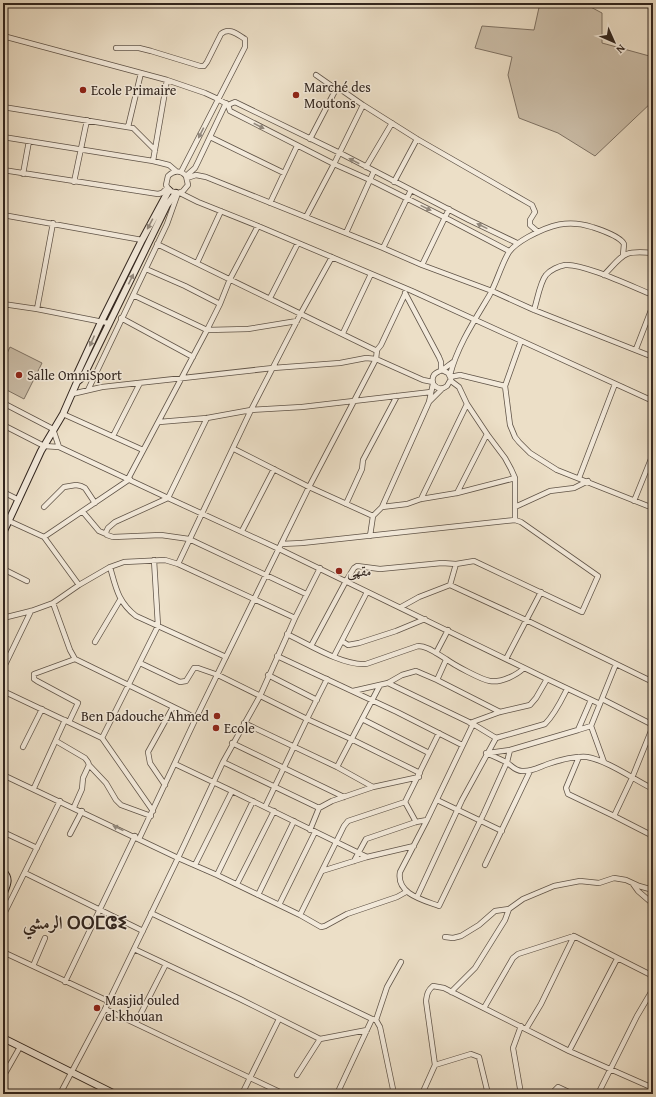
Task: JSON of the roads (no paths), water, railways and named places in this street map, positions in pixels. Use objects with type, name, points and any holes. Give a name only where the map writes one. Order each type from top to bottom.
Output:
[{"type":"street","points":[[116,48],[139,48],[204,66],[208,62],[221,34],[228,31],[245,40],[245,47],[181,172]]},
{"type":"street","points":[[3,36],[167,80],[218,99],[227,104],[230,111],[297,146],[370,180],[509,251]]},
{"type":"street","points":[[128,127],[141,73]]},
{"type":"street","points":[[316,75],[336,89],[338,88],[342,90],[417,139],[532,205],[535,212],[530,220],[530,225],[538,232]]},
{"type":"street","points":[[153,161],[167,80]]},
{"type":"street","points":[[310,139],[336,89]]},
{"type":"street","points":[[77,382],[83,377],[167,205],[178,193],[186,188],[188,181],[187,175],[198,162],[227,104],[234,102],[517,243]]},
{"type":"street","points":[[306,217],[340,154],[363,105]]},
{"type":"street","points":[[3,107],[128,127],[138,132],[155,150]]},
{"type":"street","points":[[74,182],[87,120]]},
{"type":"street","points":[[366,167],[392,123]]},
{"type":"street","points":[[3,137],[153,161],[169,165],[174,170],[187,175],[206,177],[653,357]]},
{"type":"street","points":[[210,137],[284,173]]},
{"type":"street","points":[[394,182],[417,139]]},
{"type":"street","points":[[23,174],[29,141]]},
{"type":"street","points":[[270,203],[297,146]]},
{"type":"street","points":[[3,170],[158,194],[168,189]]},
{"type":"street","points":[[3,533],[44,446],[63,414],[77,382],[78,374],[101,322],[168,189],[166,178],[174,170]]},
{"type":"street","points":[[346,233],[374,171]]},
{"type":"street","points":[[168,189],[371,274],[653,401]]},
{"type":"street","points":[[383,248],[411,190]]},
{"type":"street","points":[[88,390],[167,224],[178,193]]},
{"type":"street","points":[[422,265],[448,209]]},
{"type":"street","points":[[197,263],[221,211]]},
{"type":"street","points":[[3,215],[142,240]]},
{"type":"street","points":[[37,309],[53,223]]},
{"type":"street","points":[[429,402],[442,389],[448,386],[453,362],[474,321],[492,291],[509,251],[517,243],[552,226],[575,223],[586,225],[622,240],[624,244],[623,255]]},
{"type":"street","points":[[44,538],[129,479],[207,330],[230,279],[258,226]]},
{"type":"street","points":[[270,298],[298,243]]},
{"type":"street","points":[[157,244],[377,350]]},
{"type":"street","points":[[604,275],[623,255],[635,251],[653,253]]},
{"type":"street","points":[[178,564],[234,449],[251,410],[332,257]]},
{"type":"street","points":[[534,310],[545,276],[565,265],[574,266],[604,275],[653,296]]},
{"type":"street","points":[[146,269],[185,286],[220,304]]},
{"type":"street","points":[[343,333],[371,274]]},
{"type":"street","points":[[404,289],[405,294],[439,357],[441,362],[441,370]]},
{"type":"street","points":[[117,291],[123,294]]},
{"type":"street","points":[[65,982],[100,909],[137,838],[151,816],[196,718],[265,575],[376,359],[377,350],[382,345],[405,294]]},
{"type":"street","points":[[133,295],[207,330],[248,329],[297,322]]},
{"type":"street","points":[[3,316],[4,304],[37,309],[108,324]]},
{"type":"street","points":[[636,350],[653,305]]},
{"type":"street","points":[[121,318],[193,356]]},
{"type":"street","points":[[521,342],[505,386],[510,424],[515,437],[530,453],[557,470],[653,508]]},
{"type":"street","points":[[72,394],[102,387],[273,368],[340,363],[366,358],[376,359],[433,383],[438,388],[442,389]]},
{"type":"street","points":[[370,536],[373,516],[382,508],[429,402],[434,374],[453,362]]},
{"type":"street","points":[[441,370],[445,371],[459,387],[467,404],[505,458],[514,478],[515,520]]},
{"type":"street","points":[[450,378],[460,376],[505,386]]},
{"type":"street","points":[[113,436],[140,383]]},
{"type":"street","points":[[579,478],[615,384]]},
{"type":"street","points":[[159,422],[207,418],[251,410],[354,402],[431,392]]},
{"type":"street","points":[[346,504],[362,469],[363,460],[397,396]]},
{"type":"street","points":[[3,403],[53,429],[59,447]]},
{"type":"street","points":[[421,499],[467,404]]},
{"type":"street","points":[[63,414],[144,450]]},
{"type":"street","points":[[106,534],[108,528],[115,522],[168,498],[207,418]]},
{"type":"street","points":[[3,425],[44,446],[59,447],[203,514],[280,546],[368,592],[567,689],[591,700],[601,701],[653,725],[632,778],[614,816]]},
{"type":"street","points":[[457,493],[487,434]]},
{"type":"street","points":[[234,449],[309,487],[373,516]]},
{"type":"street","points":[[634,501],[652,460],[653,454]]},
{"type":"street","points":[[242,531],[274,469]]},
{"type":"street","points":[[382,508],[457,493],[514,478]]},
{"type":"street","points":[[515,507],[550,491],[574,488],[588,481]]},
{"type":"street","points":[[44,507],[64,487],[76,485],[85,488],[95,503]]},
{"type":"street","points":[[3,492],[19,500]]},
{"type":"street","points":[[83,512],[99,532],[108,536],[161,535],[189,539],[306,594]]},
{"type":"street","points":[[280,546],[515,520],[521,522],[598,576],[582,612],[474,560],[456,564],[442,563],[380,569],[357,566],[354,568],[346,581],[311,646]]},
{"type":"street","points":[[9,521],[44,538],[80,585]]},
{"type":"street","points":[[102,738],[127,685],[140,663],[158,626],[154,560]]},
{"type":"street","points":[[3,618],[53,604],[80,585],[110,567],[124,562],[165,560],[178,564],[294,618]]},
{"type":"street","points":[[450,585],[456,564]]},
{"type":"street","points":[[110,567],[120,600],[136,616],[226,657]]},
{"type":"street","points":[[60,1094],[105,1009],[232,743],[260,696],[294,618],[320,568]]},
{"type":"street","points":[[3,569],[27,581]]},
{"type":"street","points":[[401,607],[419,597],[450,585],[653,682]]},
{"type":"street","points":[[334,656],[368,592]]},
{"type":"street","points":[[506,659],[541,592]]},
{"type":"street","points":[[95,642],[120,600]]},
{"type":"street","points":[[53,604],[70,650],[75,659],[196,718]]},
{"type":"street","points":[[3,669],[31,611]]},
{"type":"street","points":[[342,641],[348,644],[359,643],[408,627],[425,619]]},
{"type":"street","points":[[436,653],[448,630]]},
{"type":"street","points":[[287,634],[344,661],[359,664],[366,664],[418,646],[423,646],[446,660],[492,682],[512,677],[524,668]]},
{"type":"street","points":[[277,656],[372,700],[462,745]]},
{"type":"street","points":[[34,788],[56,741],[78,703],[37,681],[34,679],[34,674],[75,659]]},
{"type":"street","points":[[437,680],[446,660]]},
{"type":"street","points":[[140,663],[180,682],[186,682],[194,668],[218,675],[307,719],[352,739],[418,774]]},
{"type":"street","points":[[604,762],[591,726],[616,664]]},
{"type":"street","points":[[352,691],[388,683],[402,675],[416,671],[500,712]]},
{"type":"street","points":[[268,675],[317,700]]},
{"type":"street","points":[[265,807],[283,767],[327,679]]},
{"type":"street","points":[[510,750],[507,762],[439,906],[406,892],[399,876],[400,872],[437,800],[472,724],[500,712],[532,704],[547,679]]},
{"type":"street","points":[[388,683],[472,724],[496,738]]},
{"type":"street","points":[[337,767],[380,685]]},
{"type":"street","points":[[417,897],[486,753],[496,738],[545,724],[551,718],[567,689]]},
{"type":"street","points":[[3,691],[102,738],[153,811]]},
{"type":"street","points":[[578,730],[591,700]]},
{"type":"street","points":[[165,785],[150,763],[148,752],[173,707]]},
{"type":"street","points":[[23,747],[42,709]]},
{"type":"street","points":[[362,719],[429,752]]},
{"type":"street","points":[[244,723],[337,767],[373,787]]},
{"type":"street","points":[[486,753],[510,750],[591,726]]},
{"type":"street","points":[[300,916],[344,826],[348,821],[405,802],[439,733]]},
{"type":"street","points":[[56,741],[85,758],[88,765],[106,783],[116,800],[121,805],[151,816]]},
{"type":"street","points":[[232,743],[344,797]]},
{"type":"street","points":[[486,753],[507,762],[518,770],[530,771],[548,764],[579,757],[588,757],[604,762],[653,789]]},
{"type":"street","points":[[579,757],[566,788],[567,793],[570,796],[653,836]]},
{"type":"street","points":[[223,762],[320,808]]},
{"type":"street","points":[[175,764],[214,781],[336,843],[367,857]]},
{"type":"street","points":[[74,807],[82,789],[83,778],[88,765]]},
{"type":"street","points":[[485,865],[530,771]]},
{"type":"street","points":[[279,905],[313,831],[320,808],[344,797],[418,774]]},
{"type":"street","points":[[3,775],[34,788],[178,858],[237,884],[320,927],[325,926],[346,914],[391,899],[406,892]]},
{"type":"street","points":[[195,865],[232,791]]},
{"type":"street","points":[[437,800],[502,831]]},
{"type":"street","points":[[3,916],[60,801]]},
{"type":"street","points":[[217,875],[253,801]]},
{"type":"street","points":[[405,802],[416,822]]},
{"type":"street","points":[[70,834],[82,811]]},
{"type":"street","points":[[237,884],[274,811]]},
{"type":"street","points":[[354,861],[366,839],[416,822],[427,820]]},
{"type":"street","points":[[258,895],[294,821]]},
{"type":"street","points":[[3,832],[37,848]]},
{"type":"street","points":[[322,872],[367,857],[414,846]]},
{"type":"street","points":[[3,871],[8,878],[3,895]]},
{"type":"street","points":[[25,873],[143,931]]},
{"type":"street","points":[[445,937],[453,938],[461,936],[479,925],[495,911],[509,909],[528,897],[554,886],[567,883],[580,881],[599,883],[614,878],[621,878],[632,882],[653,904]]},
{"type":"street","points":[[639,888],[653,890]]},
{"type":"street","points":[[451,992],[474,968],[502,926],[509,909]]},
{"type":"street","points":[[151,913],[374,1020],[380,1027],[394,1094]]},
{"type":"street","points":[[484,1008],[513,958],[518,954],[574,936],[653,976]]},
{"type":"street","points":[[526,1029],[541,1004],[574,936]]},
{"type":"street","points":[[33,966],[45,938]]},
{"type":"street","points":[[134,949],[320,1039],[367,1030]]},
{"type":"street","points":[[3,952],[108,1001]]},
{"type":"street","points":[[569,1051],[618,959]]},
{"type":"street","points":[[337,1094],[367,1030],[374,1020],[385,992],[401,962]]},
{"type":"street","points":[[136,1023],[166,964]]},
{"type":"street","points":[[422,1094],[435,1065],[426,1002],[429,989],[433,986],[438,986],[451,992],[569,1051],[653,1088]]},
{"type":"street","points":[[598,1094],[637,1016],[653,990]]},
{"type":"street","points":[[105,1009],[284,1094]]},
{"type":"street","points":[[242,1094],[279,1019]]},
{"type":"street","points":[[500,1094],[520,1093],[513,1048],[521,1026]]},
{"type":"street","points":[[3,1038],[115,1094]]},
{"type":"street","points":[[297,1075],[320,1039]]},
{"type":"street","points":[[3,1077],[20,1047]]},
{"type":"street","points":[[435,1065],[471,1054],[477,1055],[488,1094]]},
{"type":"street","points":[[551,1094],[558,1087],[573,1094]]},
{"type":"place","name":"Ecole Primaire","points":[[83,90]]},
{"type":"place","name":"Marché des Moutons","points":[[296,95]]},
{"type":"place","name":"Salle OmniSport","points":[[19,375]]},
{"type":"place","name":"مقهى","points":[[339,571]]},
{"type":"place","name":"Ben Dadouche Ahmed","points":[[217,716]]},
{"type":"place","name":"Ecole","points":[[216,728]]},
{"type":"place","name":"Masjid ouled el khouan","points":[[97,1008]]},
{"type":"district","name":"الرمشي ⵔⵔⵎⵛⵉ","points":[[75,922]]}]
